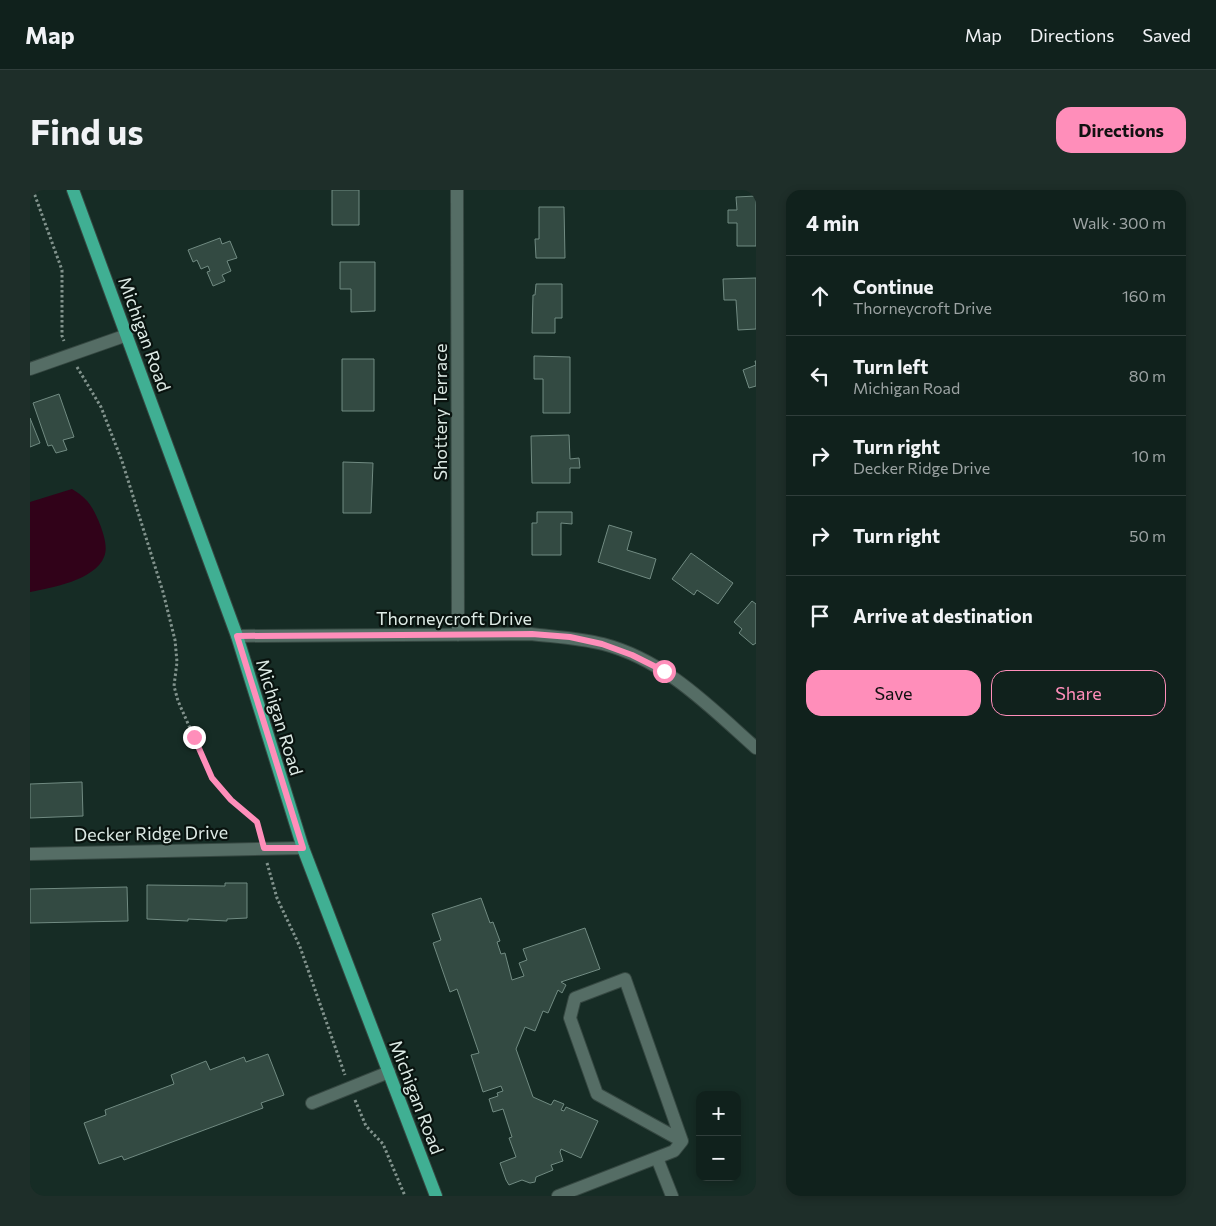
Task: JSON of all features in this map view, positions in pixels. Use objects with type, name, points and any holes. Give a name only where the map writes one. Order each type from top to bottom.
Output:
[{"type":"main road","name":"Michigan Road","points":[[73,190],[237,636],[303,848],[436,1196]]},
{"type":"street","name":"Shottery Terrace","points":[[457,190],[458,635]]},
{"type":"street","points":[[30,370],[127,335]]},
{"type":"street","name":"Thorneycroft Drive","points":[[237,636],[532,634],[570,637],[622,651],[664,671],[683,684],[756,748]]},
{"type":"street","name":"Decker Ridge Drive","points":[[30,854],[303,848]]},
{"type":"street","points":[[624,979],[682,1141],[597,1094],[570,1018],[575,998],[624,979]]},
{"type":"street","points":[[312,1103],[389,1072]]},
{"type":"street","points":[[558,1196],[674,1151],[682,1141]]},
{"type":"street","points":[[657,1158],[672,1196]]},
{"type":"path","points":[[33,190],[62,270],[62,336],[70,355],[101,407],[122,461],[163,592],[175,640],[174,686],[178,701],[212,778],[231,800],[257,822],[277,898],[300,947],[350,1088],[366,1126],[383,1144],[405,1196]]},
{"type":"shaded area","points":[[72,489],[87,501],[96,515],[105,542],[106,550],[104,557],[92,572],[72,582],[30,592],[30,502]]},
{"type":"building","points":[[332,190],[359,190],[359,225],[332,225]]},
{"type":"building","points":[[756,196],[756,246],[737,246],[737,223],[728,223],[728,210],[737,210],[736,197]]},
{"type":"building","points":[[539,207],[564,207],[565,258],[536,258],[535,239],[539,239]]},
{"type":"building","points":[[220,238],[222,244],[230,241],[237,258],[227,261],[231,271],[222,275],[225,281],[213,286],[207,272],[210,271],[208,266],[201,269],[197,260],[193,262],[188,250]]},
{"type":"building","points":[[340,262],[375,262],[375,311],[351,312],[351,289],[340,289]]},
{"type":"building","points":[[756,278],[756,329],[738,330],[736,300],[724,300],[723,279]]},
{"type":"building","points":[[536,284],[562,284],[562,318],[555,318],[555,333],[532,333],[533,295],[535,295]]},
{"type":"building","points":[[534,356],[570,357],[570,413],[543,413],[543,379],[534,379]]},
{"type":"building","points":[[342,359],[374,359],[374,411],[342,411]]},
{"type":"building","points":[[756,365],[756,386],[749,388],[743,370]]},
{"type":"building","points":[[59,394],[74,437],[63,440],[67,450],[56,453],[52,445],[48,446],[33,403]]},
{"type":"building","points":[[30,418],[40,443],[30,447]]},
{"type":"building","points":[[569,435],[570,459],[579,458],[580,468],[570,468],[570,483],[532,483],[531,436]]},
{"type":"building","points":[[343,462],[373,463],[371,513],[343,513]]},
{"type":"building","points":[[537,512],[572,512],[572,524],[561,523],[561,555],[532,555],[532,523],[537,523]]},
{"type":"building","points":[[609,525],[632,532],[627,550],[656,559],[650,579],[598,562]]},
{"type":"building","points":[[691,553],[733,583],[718,604],[697,590],[694,595],[672,579]]},
{"type":"building","points":[[752,601],[756,604],[756,643],[753,645],[739,633],[742,629],[734,622]]},
{"type":"building","points":[[82,782],[83,816],[30,818],[30,784]]},
{"type":"building","points":[[225,883],[247,883],[247,918],[227,919],[227,921],[147,919],[147,885],[225,886]]},
{"type":"building","points":[[127,887],[128,921],[30,923],[30,889]]},
{"type":"building","points":[[481,898],[490,923],[493,922],[500,941],[497,942],[501,954],[505,953],[512,980],[524,976],[519,963],[527,960],[523,949],[585,928],[600,969],[561,982],[566,985],[562,993],[558,990],[548,1013],[543,1011],[535,1031],[525,1027],[516,1049],[533,1097],[551,1105],[554,1100],[564,1104],[561,1110],[564,1111],[566,1107],[598,1121],[581,1158],[561,1149],[563,1161],[551,1165],[553,1170],[536,1177],[535,1182],[530,1183],[522,1180],[509,1185],[506,1180],[500,1163],[516,1157],[509,1138],[512,1137],[503,1109],[493,1112],[489,1099],[498,1096],[497,1093],[503,1091],[501,1086],[483,1092],[471,1055],[479,1053],[457,989],[450,992],[433,943],[441,940],[432,914]]},
{"type":"building","points":[[268,1054],[284,1095],[261,1103],[263,1108],[124,1160],[122,1156],[99,1164],[84,1123],[106,1115],[105,1110],[174,1084],[171,1075],[206,1061],[210,1070],[244,1057],[246,1062]]},
{"type":"route","points":[[194,737],[212,778],[231,800],[257,822],[264,848],[303,848],[237,636],[532,634],[570,637],[602,644],[622,651],[664,671]]}]
